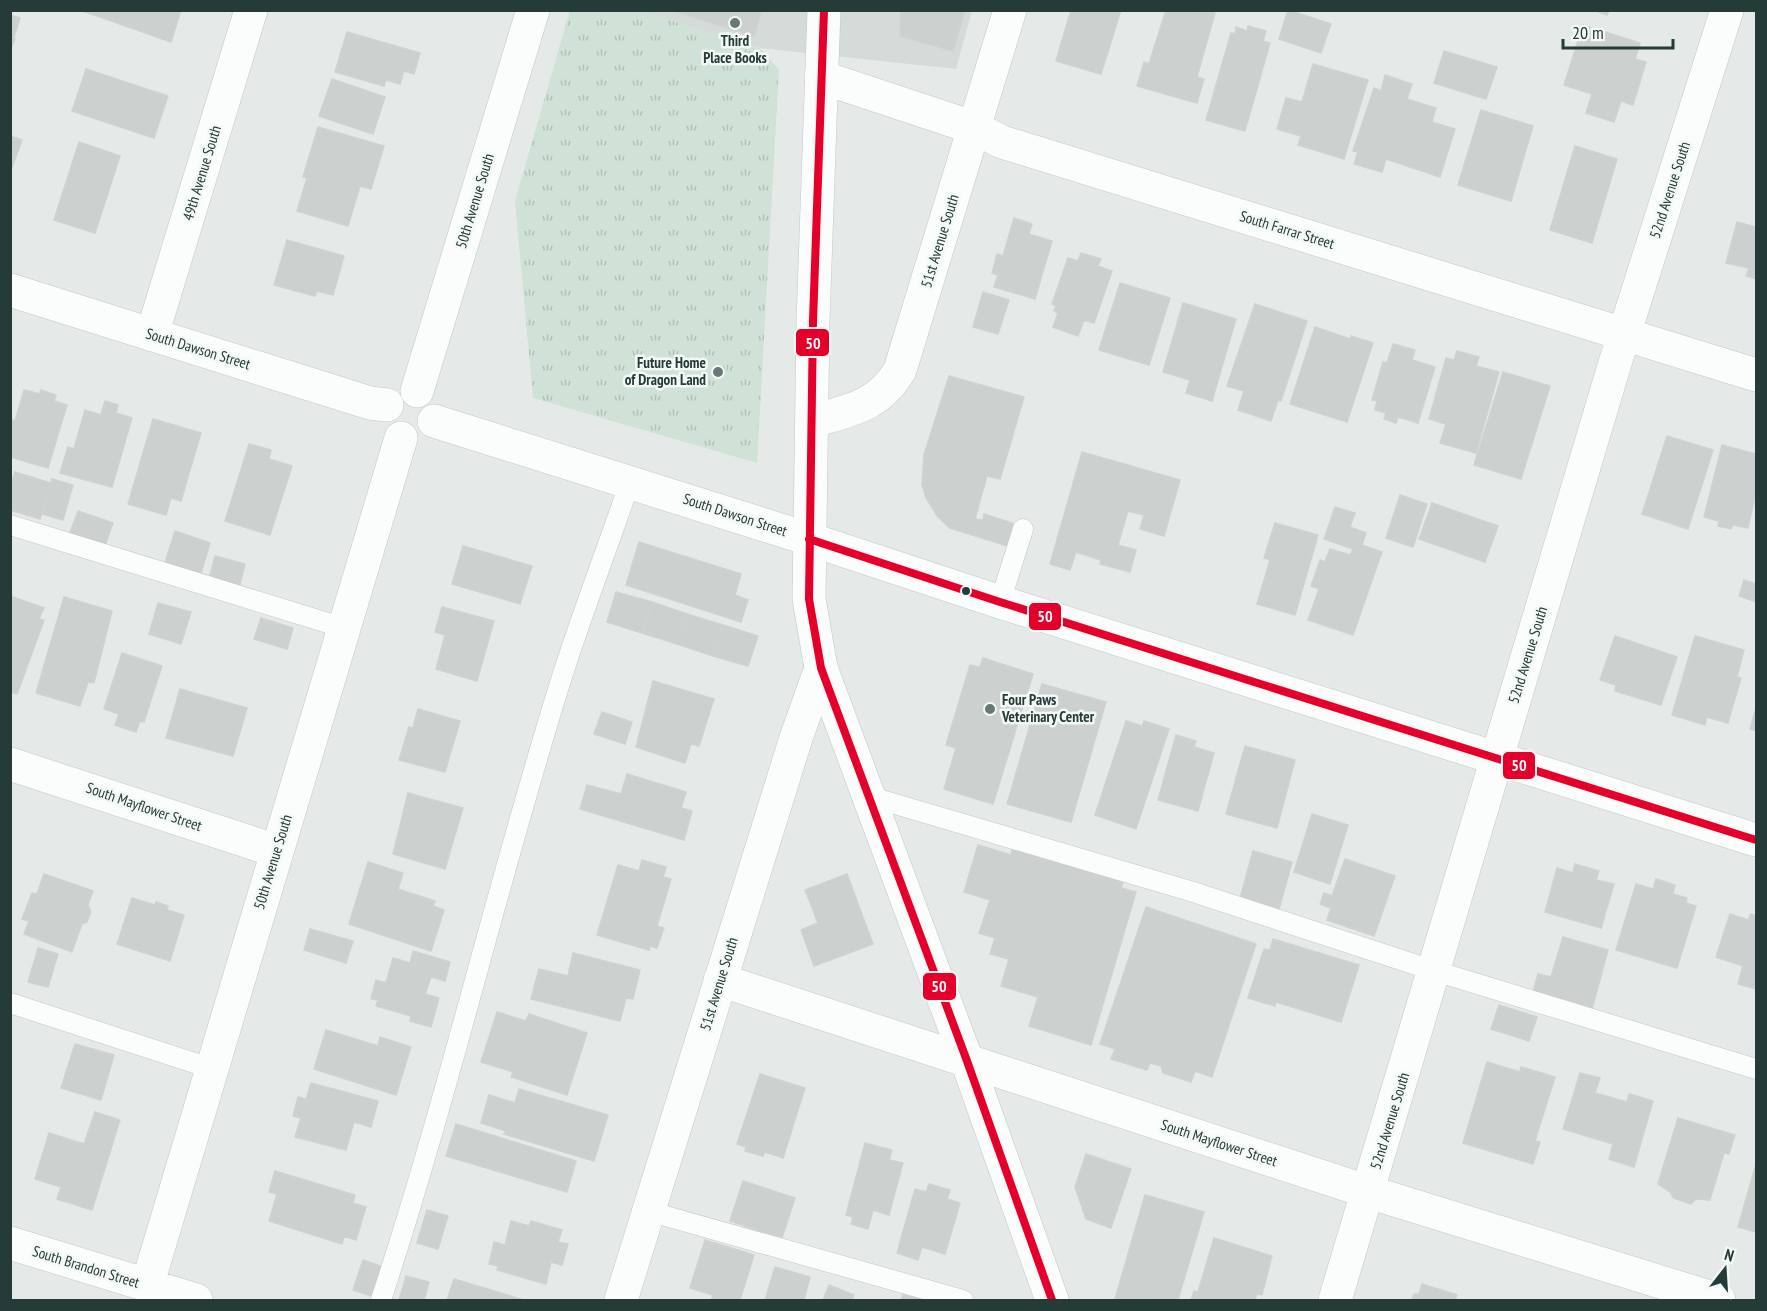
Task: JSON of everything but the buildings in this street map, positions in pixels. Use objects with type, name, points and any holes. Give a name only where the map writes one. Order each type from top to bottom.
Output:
[{"type":"street","name":"49th Avenue South","points":[[152,335],[251,10]]},
{"type":"street","name":"50th Avenue South","points":[[417,391],[533,10]]},
{"type":"street","points":[[824,10],[808,539],[809,599],[821,668],[968,1061],[1052,1300]]},
{"type":"street","name":"51st Avenue South","points":[[813,421],[857,409],[878,398],[891,386],[900,370],[1010,10]]},
{"type":"street","name":"52nd Avenue South","points":[[1335,1300],[1435,972],[1624,333],[1727,10]]},
{"type":"street","name":"South Farrar Street","points":[[821,77],[975,128],[1002,142],[1756,375]]},
{"type":"street","name":"South Dawson Street","points":[[10,290],[370,403],[387,405]]},
{"type":"street","points":[[402,391],[417,391],[429,399],[433,406],[434,421],[422,437],[401,438],[387,425],[387,405],[396,394],[402,391]]},
{"type":"street","name":"South Dawson Street","points":[[434,421],[1756,840]]},
{"type":"street","name":"50th Avenue South","points":[[147,1286],[401,438]]},
{"type":"street","name":"51st Avenue South","points":[[621,1300],[796,738],[821,668]]},
{"type":"street","name":"South Mayflower Street","points":[[10,764],[277,851]]},
{"type":"street","name":"South Mayflower Street","points":[[720,980],[1369,1192],[1719,1300]]},
{"type":"street","name":"South Brandon Street","points":[[10,1243],[196,1300]]},
{"type":"lane","points":[[381,1300],[414,1200],[560,682],[630,482]]},
{"type":"lane","points":[[10,525],[344,628]]},
{"type":"lane","points":[[1000,602],[1023,529]]},
{"type":"lane","points":[[868,796],[1190,891],[1435,972],[1756,1069]]},
{"type":"lane","points":[[10,1003],[213,1069]]},
{"type":"lane","points":[[648,1211],[963,1300]]},
{"type":"shaded area","points":[[640,11],[972,11],[956,69],[760,48]]},
{"type":"green space","points":[[570,10],[640,11],[760,48],[779,70],[757,463],[533,398],[515,201]]},
{"type":"transit line","name":"50","points":[[824,10],[813,321],[809,599],[821,668],[967,1061],[1052,1300]]},
{"type":"transit line","name":"50","points":[[809,539],[1000,602],[1756,840]]},
{"type":"place","name":"Third Place Books","points":[[735,23]]},
{"type":"place","name":"Future Home of Dragon Land","points":[[718,372]]},
{"type":"place","name":"Four Paws Veterinary Center","points":[[990,709]]}]
